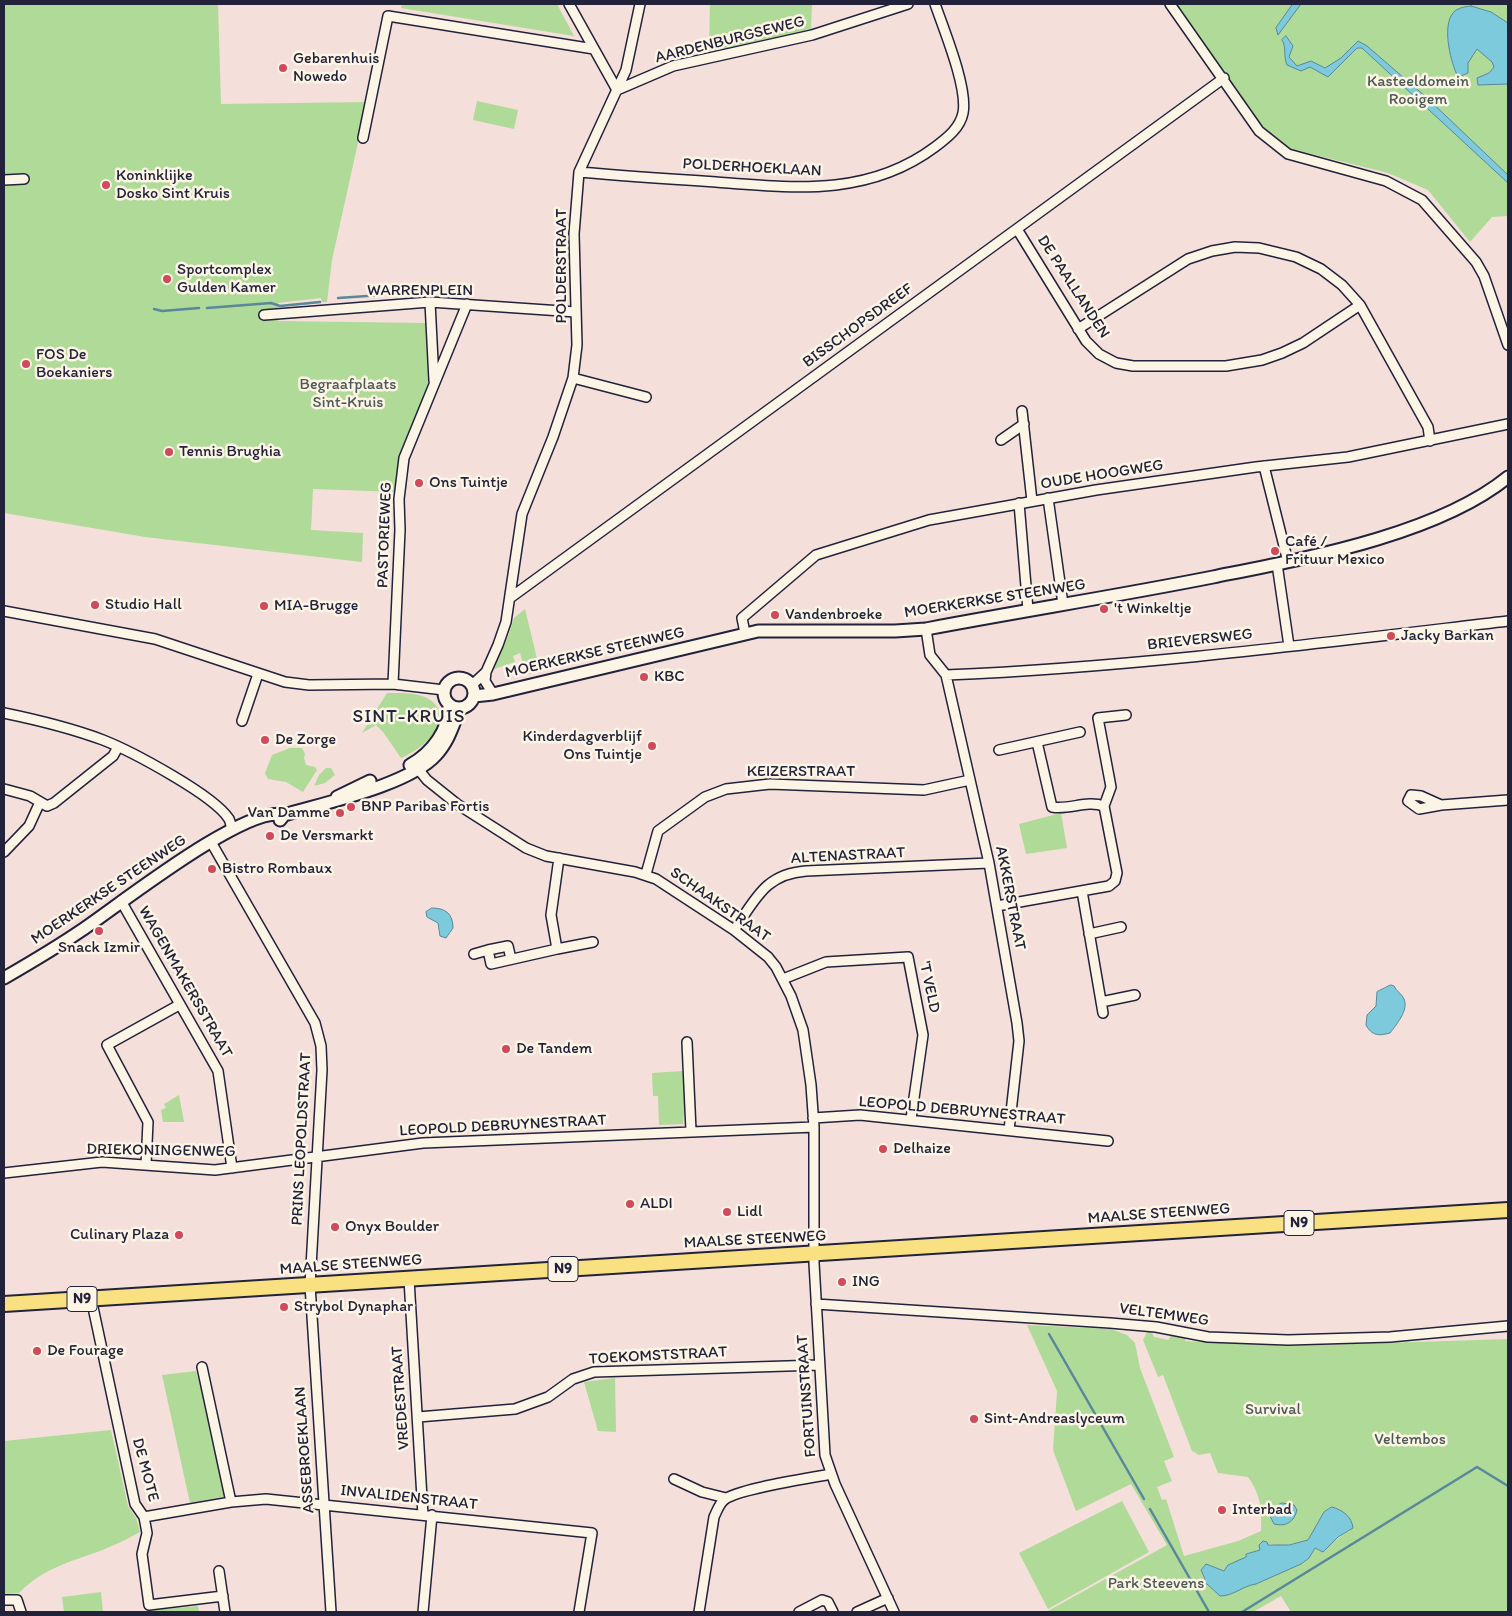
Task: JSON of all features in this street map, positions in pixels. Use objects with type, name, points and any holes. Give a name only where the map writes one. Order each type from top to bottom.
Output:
[{"type":"main road","name":"MAALSE STEENWEG","points":[[4,1304],[1508,1210]]},
{"type":"street","points":[[569,4],[617,90]]},
{"type":"street","name":"POLDERSTRAAT","points":[[473,690],[486,672],[498,645],[510,598],[522,514],[553,437],[573,378],[578,345],[574,234],[579,172],[626,70],[640,4]]},
{"type":"street","name":"AARDENBURGSEWEG","points":[[617,90],[673,66],[812,35],[908,4]]},
{"type":"street","name":"POLDERHOEKLAAN","points":[[579,172],[813,188],[864,180],[888,173],[918,159],[959,126],[964,113],[960,82],[935,4]]},
{"type":"street","points":[[1170,4],[1224,78],[1259,131],[1288,154],[1386,181],[1422,200],[1476,262],[1484,276],[1508,344]]},
{"type":"street","points":[[363,138],[388,16],[594,49]]},
{"type":"street","name":"BISSCHOPSDREEF","points":[[510,598],[1224,78]]},
{"type":"street","points":[[4,180],[24,178]]},
{"type":"street","name":"DE PAALLANDEN","points":[[1017,228],[1086,341],[1099,354],[1116,363],[1133,366],[1226,366],[1262,360],[1303,343],[1360,305]]},
{"type":"street","points":[[1078,328],[1188,259],[1212,250],[1235,247],[1259,248],[1296,256],[1321,269],[1342,285],[1360,305],[1428,427],[1430,441]]},
{"type":"street","points":[[430,302],[432,388]]},
{"type":"street","name":"WARRENPLEIN","points":[[264,315],[430,302],[576,312]]},
{"type":"street","name":"PASTORIEWEG","points":[[394,684],[400,530],[399,499],[404,458],[467,304]]},
{"type":"street","points":[[573,378],[646,397]]},
{"type":"street","points":[[1022,411],[1032,501]]},
{"type":"street","points":[[1001,440],[1024,424]]},
{"type":"street","name":"OUDE HOOGWEG","points":[[745,633],[742,618],[816,555],[929,520],[1048,498],[1264,466],[1348,457],[1508,424]]},
{"type":"street","points":[[1264,466],[1282,563],[1288,646]]},
{"type":"street","name":"MOERKERKSE STEENWEG","points":[[473,690],[493,694],[745,633],[791,629],[895,631],[926,629],[1282,563],[1426,522],[1472,501],[1508,477]]},
{"type":"street","points":[[1048,498],[1063,604]]},
{"type":"street","points":[[1019,503],[1028,610]]},
{"type":"street","points":[[4,611],[148,637],[286,682],[309,685],[394,684],[444,690]]},
{"type":"street","name":"BRIEVERSWEG","points":[[946,675],[1024,672],[1288,646],[1508,621]]},
{"type":"street","points":[[926,629],[930,654],[946,675]]},
{"type":"street","points":[[486,672],[485,681],[493,694]]},
{"type":"street","points":[[242,721],[258,674]]},
{"type":"street","name":"AKKERSTRAAT","points":[[946,675],[989,864],[1019,1041],[1009,1130]]},
{"type":"street","points":[[459,678],[464,679],[473,690],[469,704],[455,706],[445,698],[444,690],[448,683],[459,678]]},
{"type":"street","name":"MOERKERKSE STEENWEG","points":[[4,978],[82,930],[121,901],[211,842],[245,823],[277,813],[284,815],[329,801],[353,797],[434,757],[446,741],[455,706]]},
{"type":"street","points":[[4,713],[70,728],[118,747],[180,781],[206,799],[229,820],[232,830]]},
{"type":"street","points":[[997,906],[1109,886],[1115,882],[1118,874],[1104,806],[1111,787],[1098,718],[1126,715]]},
{"type":"street","points":[[999,750],[1080,732]]},
{"type":"street","points":[[1038,742],[1052,807],[1059,808],[1094,803],[1104,806]]},
{"type":"street","points":[[4,789],[30,796],[47,806],[60,800],[113,756],[118,747]]},
{"type":"street","name":"SCHAAKSTRAAT","points":[[415,766],[457,804],[515,842],[536,853],[646,874],[734,930],[768,957],[783,979],[803,1030],[809,1065],[813,1123],[815,1254]]},
{"type":"street","name":"KEIZERSTRAAT","points":[[646,874],[658,831],[704,797],[726,789],[770,784],[924,790],[970,780]]},
{"type":"street","points":[[1440,805],[1508,800]]},
{"type":"street","points":[[4,852],[29,826],[40,802]]},
{"type":"street","name":"PRINS LEOPOLDSTRAAT","points":[[211,842],[318,1031],[323,1057],[310,1285]]},
{"type":"street","points":[[557,950],[551,914],[559,858]]},
{"type":"street","name":"ALTENASTRAAT","points":[[734,930],[768,884],[787,873],[989,864]]},
{"type":"street","points":[[1082,890],[1103,1013]]},
{"type":"street","name":"WAGENMAKERSSTRAAT","points":[[121,901],[220,1076],[232,1168]]},
{"type":"street","points":[[1089,934],[1121,927]]},
{"type":"street","points":[[488,950],[491,964],[593,942]]},
{"type":"street","points":[[474,954],[508,946],[511,959]]},
{"type":"street","name":"'T VELD","points":[[783,979],[826,962],[908,957],[923,1035],[912,1119]]},
{"type":"street","points":[[1101,1002],[1135,995]]},
{"type":"street","points":[[146,1165],[148,1122],[107,1045],[179,1006]]},
{"type":"street","points":[[687,1042],[691,1131]]},
{"type":"street","name":"LEOPOLD DEBRUYNESTRAAT","points":[[318,1158],[423,1143],[691,1131],[813,1123],[860,1115],[1108,1141]]},
{"type":"street","name":"DRIEKONINGENWEG","points":[[4,1173],[102,1162],[215,1170],[318,1158]]},
{"type":"street","name":"FORTUINSTRAAT","points":[[815,1254],[823,1443],[831,1474],[894,1612]]},
{"type":"street","name":"VREDESTRAAT","points":[[408,1279],[427,1515],[423,1612]]},
{"type":"street","name":"ASSEBROEKLAAN","points":[[310,1285],[331,1612]]},
{"type":"street","name":"DE MOTE","points":[[91,1298],[135,1504],[144,1518],[147,1533],[142,1554],[149,1604],[223,1596]]},
{"type":"street","name":"VELTEMWEG","points":[[816,1304],[1110,1323],[1156,1327],[1208,1337],[1288,1340],[1390,1337],[1508,1326]]},
{"type":"street","name":"TOEKOMSTSTRAAT","points":[[418,1417],[515,1409],[548,1397],[573,1379],[594,1372],[820,1366]]},
{"type":"street","points":[[202,1368],[231,1502]]},
{"type":"street","points":[[699,1612],[714,1516],[720,1503],[726,1498],[744,1492],[831,1474]]},
{"type":"street","points":[[674,1479],[702,1492],[726,1498]]},
{"type":"street","name":"INVALIDENSTRAAT","points":[[144,1518],[231,1502],[266,1499],[592,1533],[579,1612]]},
{"type":"street","points":[[220,1571],[225,1612]]},
{"type":"street","points":[[858,1612],[888,1598]]},
{"type":"street","points":[[4,1600],[17,1600],[21,1612]]},
{"type":"street","points":[[799,1612],[822,1600],[828,1602],[832,1612]]},
{"type":"green space","name":"Begraafplaats Sint-Kruis","points":[[4,4],[218,4],[221,104],[367,102],[332,260],[327,302],[322,302],[321,298],[278,303],[278,321],[426,323],[428,388],[399,461],[398,492],[313,489],[311,530],[363,533],[362,562],[145,537],[4,513]]},
{"type":"green space","points":[[402,4],[557,4],[574,36],[401,8]]},
{"type":"green space","points":[[710,4],[812,4],[811,30],[715,51],[709,49]]},
{"type":"green space","name":"Kasteeldomein Rooigem","points":[[1177,4],[1508,4],[1508,216],[1492,217],[1470,242],[1428,190],[1388,173],[1291,149],[1273,137],[1257,120]]},
{"type":"green space","points":[[477,101],[518,110],[514,129],[473,120]]},
{"type":"green space","points":[[525,609],[540,671],[526,675],[520,653],[513,656],[515,662],[494,669],[514,618]]},
{"type":"green space","points":[[387,693],[425,697],[437,706],[440,714],[436,729],[427,741],[415,751],[401,758],[376,725],[362,733]]},
{"type":"green space","points":[[290,748],[302,748],[305,754],[306,765],[315,767],[317,770],[303,792],[286,782],[268,779],[265,773],[272,755]]},
{"type":"green space","points":[[326,768],[331,768],[335,775],[325,783],[314,786],[319,775]]},
{"type":"green space","points":[[1061,813],[1067,848],[1026,854],[1019,824]]},
{"type":"green space","points":[[682,1071],[685,1092],[683,1124],[659,1125],[658,1096],[653,1096],[652,1073]]},
{"type":"green space","points":[[179,1095],[184,1122],[163,1122],[161,1110],[166,1108],[164,1104]]},
{"type":"green space","name":"Veltembos","points":[[1027,1325],[1111,1329],[1127,1335],[1135,1343],[1140,1368],[1174,1457],[1164,1461],[1172,1481],[1157,1487],[1162,1500],[1166,1499],[1184,1556],[1238,1541],[1261,1531],[1260,1503],[1256,1490],[1248,1477],[1218,1473],[1210,1453],[1199,1455],[1192,1451],[1163,1375],[1158,1377],[1143,1340],[1147,1332],[1151,1331],[1154,1337],[1169,1340],[1171,1332],[1187,1336],[1185,1341],[1289,1346],[1508,1339],[1508,1612],[1291,1612],[1281,1596],[1253,1612],[1046,1612],[1167,1545],[1131,1484],[1076,1511],[1053,1450],[1057,1391]],"holes":[[[1332,1507],[1346,1514],[1350,1531],[1320,1551],[1315,1548],[1309,1558],[1301,1564],[1225,1596],[1220,1596],[1207,1584],[1201,1570],[1206,1564],[1224,1571],[1247,1557],[1246,1554],[1260,1550],[1262,1543],[1283,1546],[1308,1540],[1324,1512]]]},
{"type":"green space","points":[[196,1371],[198,1378],[202,1381],[227,1496],[190,1503],[162,1375]]},
{"type":"green space","points":[[615,1378],[616,1432],[598,1431],[584,1382]]},
{"type":"green space","points":[[111,1430],[128,1506],[136,1518],[140,1532],[105,1549],[49,1571],[19,1593],[4,1594],[4,1441]]},
{"type":"green space","points":[[1122,1501],[1149,1552],[1048,1609],[1019,1553]]},
{"type":"green space","points":[[101,1592],[103,1612],[64,1612],[62,1597]]},
{"type":"green space","points":[[198,1606],[199,1612],[154,1612],[154,1610]]},
{"type":"water","points":[[1293,4],[1301,4],[1278,35],[1276,28]]},
{"type":"water","points":[[1471,6],[1491,12],[1508,23],[1508,84],[1478,85],[1477,78],[1489,73],[1494,67],[1492,62],[1477,49],[1468,63],[1468,73],[1458,77],[1449,47],[1449,22],[1455,11],[1462,7]]},
{"type":"water","points":[[1286,36],[1293,46],[1289,57],[1297,66],[1311,61],[1325,68],[1341,58],[1358,41],[1367,46],[1426,97],[1508,175],[1508,183],[1362,48],[1357,48],[1328,77],[1310,67],[1301,71],[1287,65],[1282,40]]},
{"type":"water","points":[[432,908],[445,911],[452,919],[453,928],[446,938],[440,936],[438,923],[427,917],[426,912]]},
{"type":"water","points":[[1391,985],[1403,997],[1405,1008],[1390,1033],[1382,1035],[1373,1033],[1366,1025],[1367,1015],[1376,1006],[1377,992]]},
{"type":"water","points":[[1282,1503],[1294,1505],[1297,1510],[1296,1514],[1289,1523],[1282,1525],[1274,1524],[1270,1516],[1272,1509]]},
{"type":"water","points":[[1332,1507],[1346,1514],[1351,1520],[1353,1528],[1338,1537],[1323,1552],[1315,1548],[1309,1558],[1301,1564],[1225,1596],[1220,1596],[1207,1584],[1204,1584],[1205,1579],[1201,1570],[1206,1564],[1224,1571],[1228,1565],[1246,1557],[1246,1554],[1260,1550],[1259,1545],[1263,1541],[1267,1542],[1268,1545],[1289,1545],[1308,1540],[1324,1512]]},
{"type":"waterway","points":[[338,298],[382,295]]},
{"type":"waterway","points":[[207,308],[271,303],[280,306],[320,302]]},
{"type":"waterway","points":[[154,309],[162,311],[199,308]]},
{"type":"waterway","points":[[1049,1334],[1144,1499]]},
{"type":"waterway","points":[[1242,1612],[1477,1467],[1508,1486]]},
{"type":"waterway","points":[[1150,1509],[1209,1612]]},
{"type":"place","name":"Gebarenhuis Nowedo","points":[[283,68]]},
{"type":"place","name":"Koninklijke Dosko Sint Kruis","points":[[106,185]]},
{"type":"place","name":"Sportcomplex Gulden Kamer","points":[[167,279]]},
{"type":"place","name":"FOS De Boekaniers","points":[[26,364]]},
{"type":"place","name":"Tennis Brughia","points":[[169,452]]},
{"type":"place","name":"Ons Tuintje","points":[[419,483]]},
{"type":"place","name":"Café / Frituur Mexico","points":[[1275,551]]},
{"type":"place","name":"Studio Hall","points":[[95,605]]},
{"type":"place","name":"MIA-Brugge","points":[[264,606]]},
{"type":"place","name":"'t Winkeltje","points":[[1104,609]]},
{"type":"place","name":"Vandenbroeke","points":[[775,615]]},
{"type":"place","name":"Jacky Barkan","points":[[1391,636]]},
{"type":"place","name":"KBC","points":[[644,677]]},
{"type":"place","name":"De Zorge","points":[[265,740]]},
{"type":"place","name":"Kinderdagverblijf Ons Tuintje","points":[[652,746]]},
{"type":"place","name":"BNP Paribas Fortis","points":[[351,807]]},
{"type":"place","name":"Van Damme","points":[[340,813]]},
{"type":"place","name":"De Versmarkt","points":[[270,836]]},
{"type":"place","name":"Bistro Rombaux","points":[[212,869]]},
{"type":"place","name":"Snack Izmir","points":[[99,931]]},
{"type":"place","name":"De Tandem","points":[[506,1049]]},
{"type":"place","name":"Delhaize","points":[[883,1149]]},
{"type":"place","name":"ALDI","points":[[630,1204]]},
{"type":"place","name":"Lidl","points":[[727,1212]]},
{"type":"place","name":"Onyx Boulder","points":[[335,1227]]},
{"type":"place","name":"Culinary Plaza","points":[[179,1235]]},
{"type":"place","name":"ING","points":[[842,1282]]},
{"type":"place","name":"Strybol Dynaphar","points":[[284,1307]]},
{"type":"place","name":"De Fourage","points":[[37,1351]]},
{"type":"place","name":"Sint-Andreaslyceum","points":[[974,1419]]},
{"type":"place","name":"Interbad","points":[[1222,1510]]},
{"type":"district","name":"SINT-KRUIS","points":[[409,717]]},
{"type":"park label","name":"Survival","points":[[1273,1410]]},
{"type":"park label","name":"Park Steevens","points":[[1156,1584]]}]
